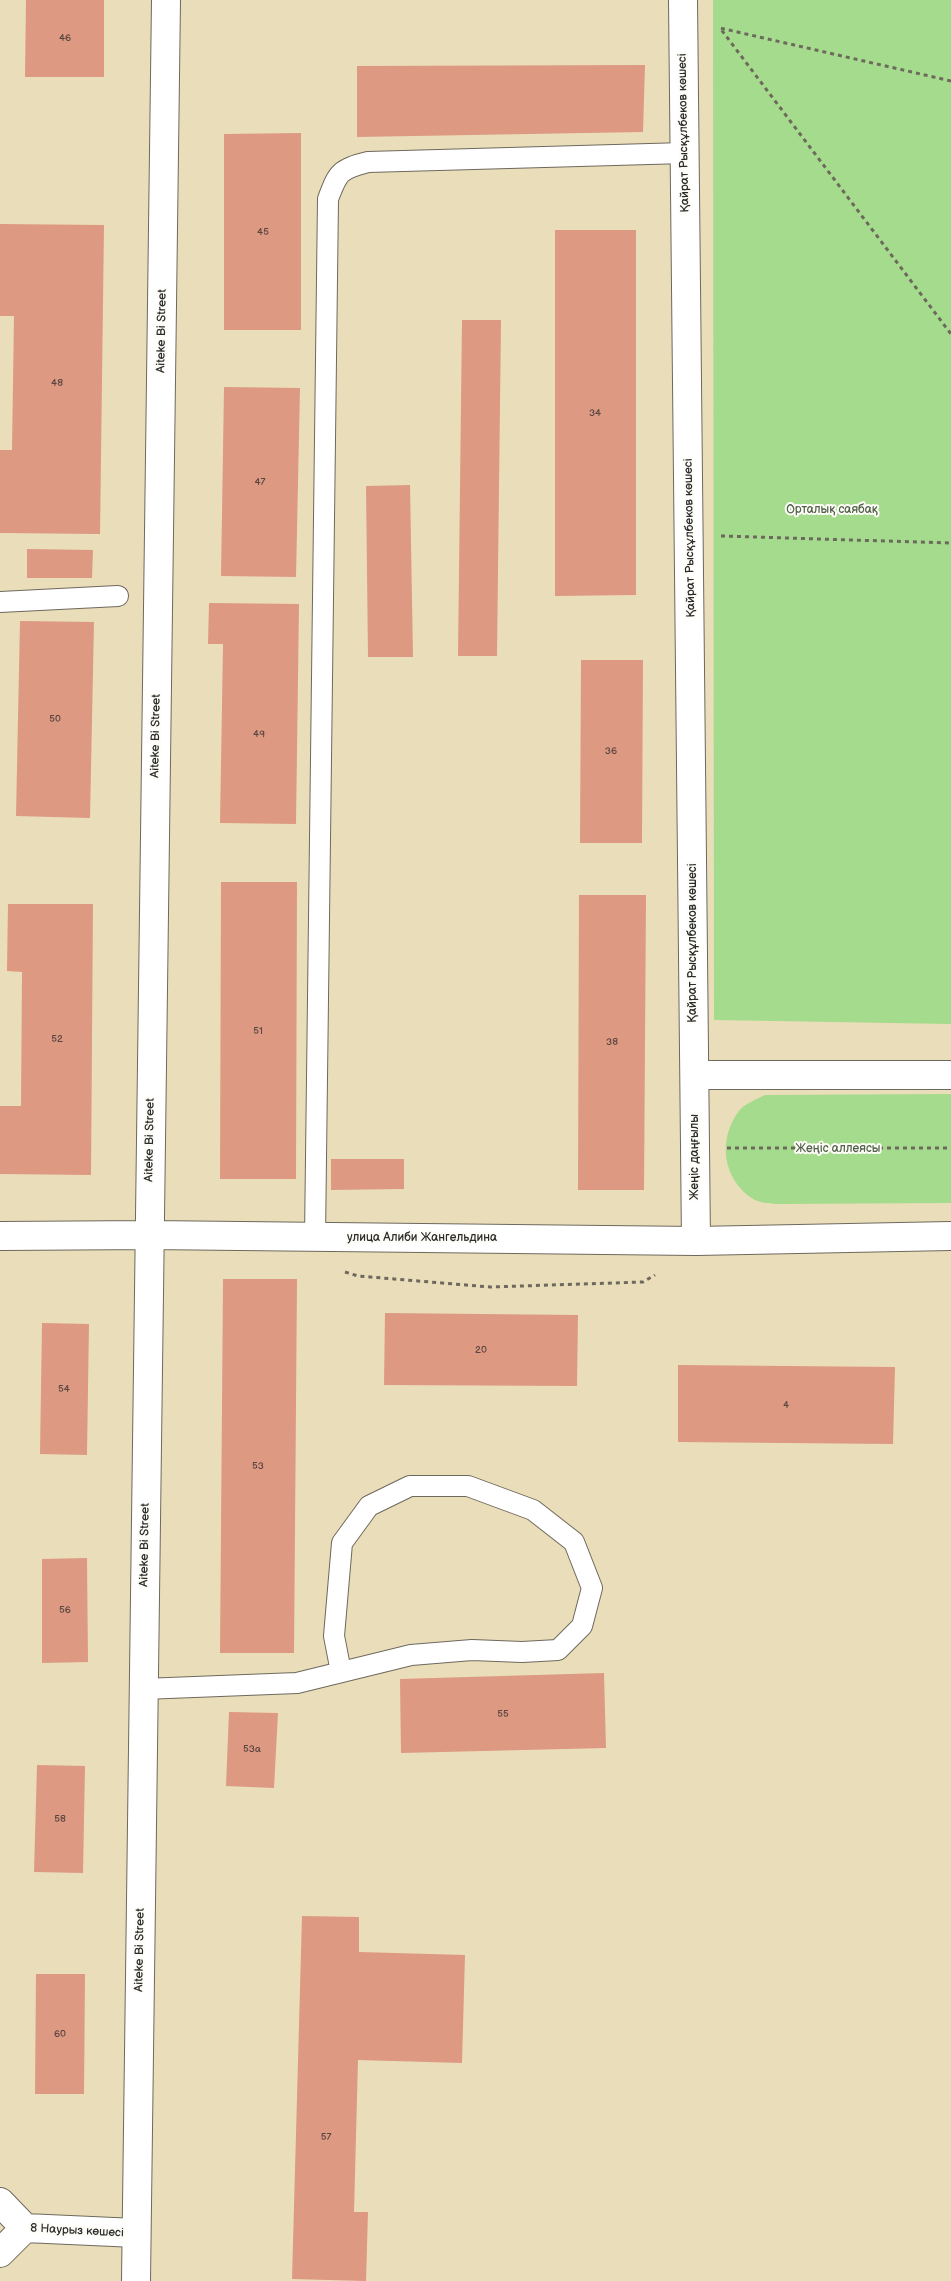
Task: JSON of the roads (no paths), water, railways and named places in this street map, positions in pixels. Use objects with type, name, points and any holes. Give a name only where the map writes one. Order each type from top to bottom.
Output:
[{"type":"street","name":"Aiteke Bi Street","points":[[136,2281],[166,0]]},
{"type":"street","name":"Қайрат Рысқұлбеков көшесі","points":[[683,0],[695,1075]]},
{"type":"street","points":[[695,1075],[951,1075]]},
{"type":"street","name":"Жеңіс даңғылы","points":[[695,1075],[696,1241]]},
{"type":"street","name":"улица Алиби Жангельдина","points":[[0,1236],[149,1235],[696,1241]]},
{"type":"street","points":[[696,1241],[951,1236]]},
{"type":"street","name":"8 Наурыз көшесі","points":[[0,2202],[25,2228],[136,2233]]},
{"type":"street","points":[[0,2253],[25,2228]]},
{"type":"lane","points":[[316,1238],[328,199],[336,178],[347,167],[368,162],[685,152]]},
{"type":"lane","points":[[0,602],[118,596]]},
{"type":"lane","points":[[143,1688],[297,1683],[411,1655],[472,1650],[522,1652],[558,1650],[582,1626],[592,1588],[574,1542],[534,1510],[468,1486],[410,1486],[369,1506],[342,1542],[334,1636],[341,1672]]},
{"type":"park label","name":"Орталық саябақ","points":[[832,510]]},
{"type":"park label","name":"Жеңіс аллеясы","points":[[838,1149]]}]
